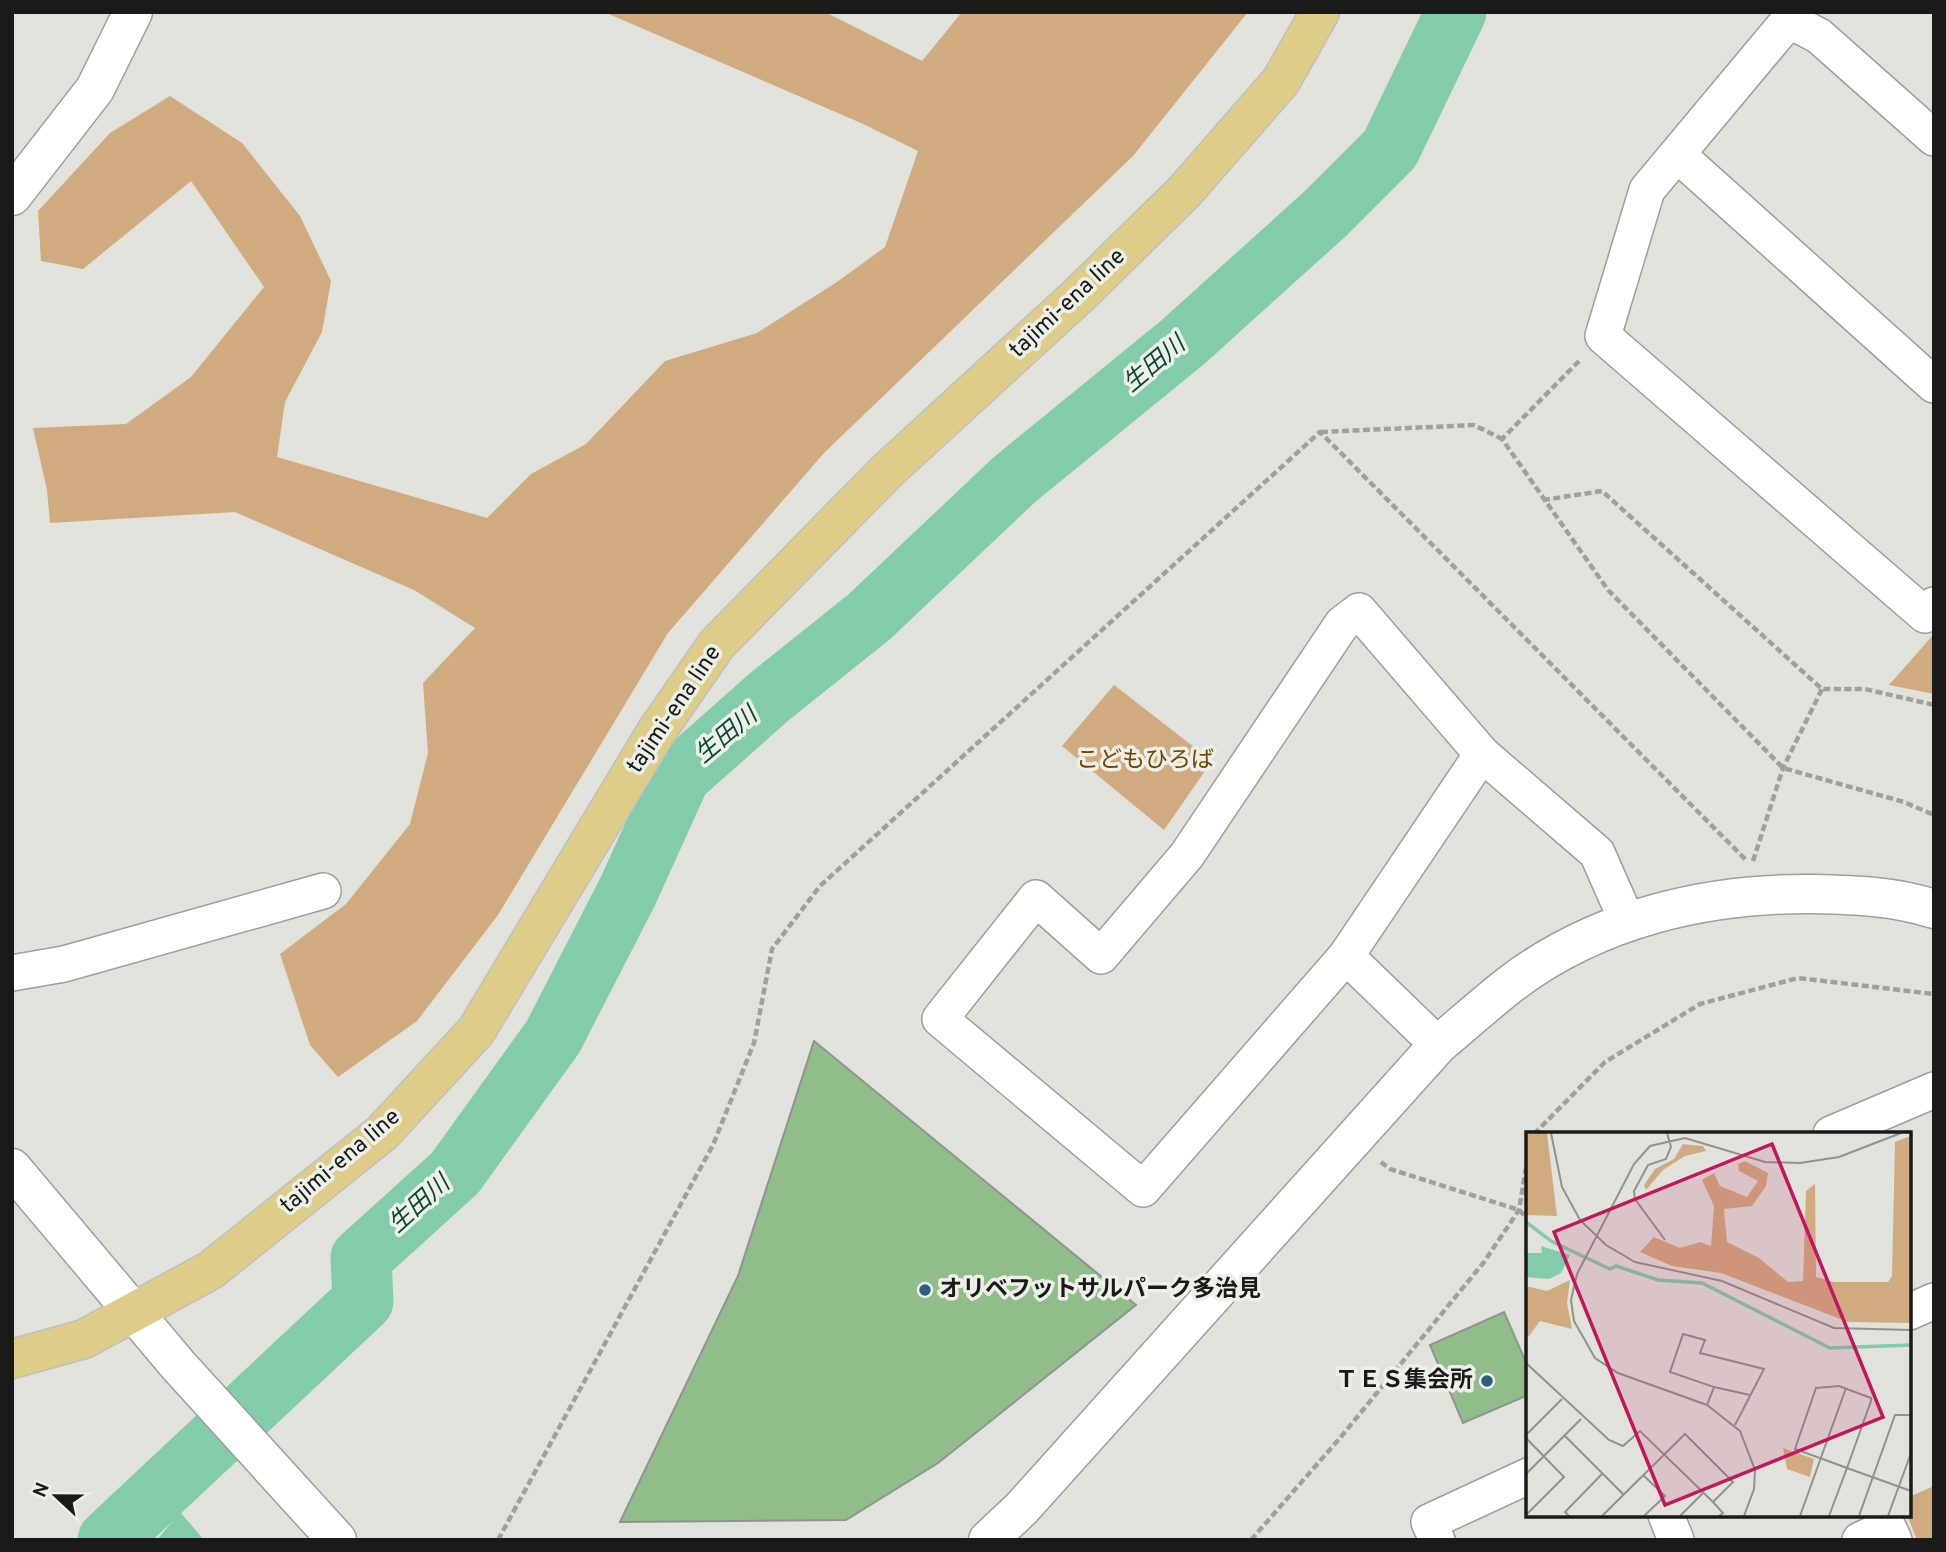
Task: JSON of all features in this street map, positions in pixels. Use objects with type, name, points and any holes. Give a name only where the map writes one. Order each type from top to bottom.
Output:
[{"type":"main road","name":"tajimi-ena line","points":[[12,1359],[84,1339],[211,1269],[382,1133],[476,1031],[656,732],[717,644],[887,471],[1079,295],[1185,191],[1281,81],[1320,12]]},
{"type":"street","points":[[12,196],[95,89],[133,12]]},
{"type":"street","points":[[1934,138],[1819,36],[1798,25],[1784,26],[1647,190],[1604,336],[1925,615],[1934,605]]},
{"type":"street","points":[[1678,155],[1934,385]]},
{"type":"street","points":[[1482,754],[1346,956],[1143,1189],[940,1019],[1036,898],[1101,956],[1187,855],[1342,624],[1359,611],[1482,754],[1597,853],[1627,920]]},
{"type":"street","points":[[12,973],[64,964],[323,891]]},
{"type":"street","points":[[988,1540],[1021,1509],[1438,1045],[1513,982],[1568,949],[1627,920],[1675,907],[1760,893],[1904,899],[1934,909]]},
{"type":"street","points":[[1346,956],[1438,1045]]},
{"type":"street","points":[[1836,1132],[1934,1090]]},
{"type":"street","points":[[12,1168],[178,1365],[337,1540]]},
{"type":"street","points":[[1911,1310],[1934,1301]]},
{"type":"street","points":[[1437,1540],[1429,1522],[1526,1477]]},
{"type":"street","points":[[1667,1517],[1676,1540]]},
{"type":"street","points":[[1860,1540],[1888,1527],[1894,1540]]},
{"type":"path","points":[[1502,439],[1604,336]]},
{"type":"path","points":[[498,1540],[713,1145],[754,1043],[772,949],[820,886],[1320,432],[1474,425],[1502,439],[1608,590],[1783,768],[1904,803],[1934,815]]},
{"type":"path","points":[[1320,432],[1752,865],[1783,768],[1822,690]]},
{"type":"path","points":[[1543,500],[1602,491],[1822,690],[1865,689],[1934,705]]},
{"type":"path","points":[[1536,1132],[1605,1062],[1700,1004],[1798,978],[1934,994]]},
{"type":"path","points":[[1352,1140],[1390,1169],[1519,1210],[1526,1217]]},
{"type":"path","points":[[1251,1540],[1340,1438],[1484,1262],[1519,1210],[1526,1168]]},
{"type":"green space","points":[[604,12],[825,12],[922,61],[962,12],[1248,12],[1133,156],[824,453],[668,633],[498,915],[417,1021],[338,1077],[310,1045],[280,954],[346,904],[410,824],[428,753],[423,683],[475,628],[414,590],[235,512],[50,523],[47,490],[33,428],[126,424],[191,377],[264,287],[191,181],[83,269],[41,261],[38,211],[110,133],[170,96],[242,143],[300,216],[331,281],[322,332],[285,402],[277,457],[487,518],[531,474],[586,444],[665,361],[757,333],[837,282],[885,247],[918,151],[861,123]]},
{"type":"green space","points":[[1934,634],[1934,694],[1889,685]]},
{"type":"green space","name":"こどもひろば","points":[[1114,685],[1212,761],[1164,830],[1062,746]]},
{"type":"green space","points":[[1934,1486],[1934,1540],[1917,1540],[1908,1517],[1911,1517],[1911,1496]]},
{"type":"shaded area","points":[[180,1512],[204,1540],[157,1540]]},
{"type":"building","name":"オリベフットサルパーク多治見","points":[[814,1041],[1136,1305],[938,1463],[846,1520],[620,1522],[738,1276]]},
{"type":"building","name":"ＴＥＳ集会所","points":[[1504,1312],[1526,1362],[1526,1396],[1463,1423],[1430,1345]]},
{"type":"waterway","name":"生田川","points":[[108,1540],[363,1301],[361,1258],[455,1173],[553,1037],[628,891],[680,776],[769,697],[869,617],[1014,480],[1183,342],[1326,213],[1390,149],[1456,12]]},
{"type":"place","name":"オリベフットサルパーク多治見","points":[[925,1290]]},
{"type":"place","name":"ＴＥＳ集会所","points":[[1487,1381]]}]
